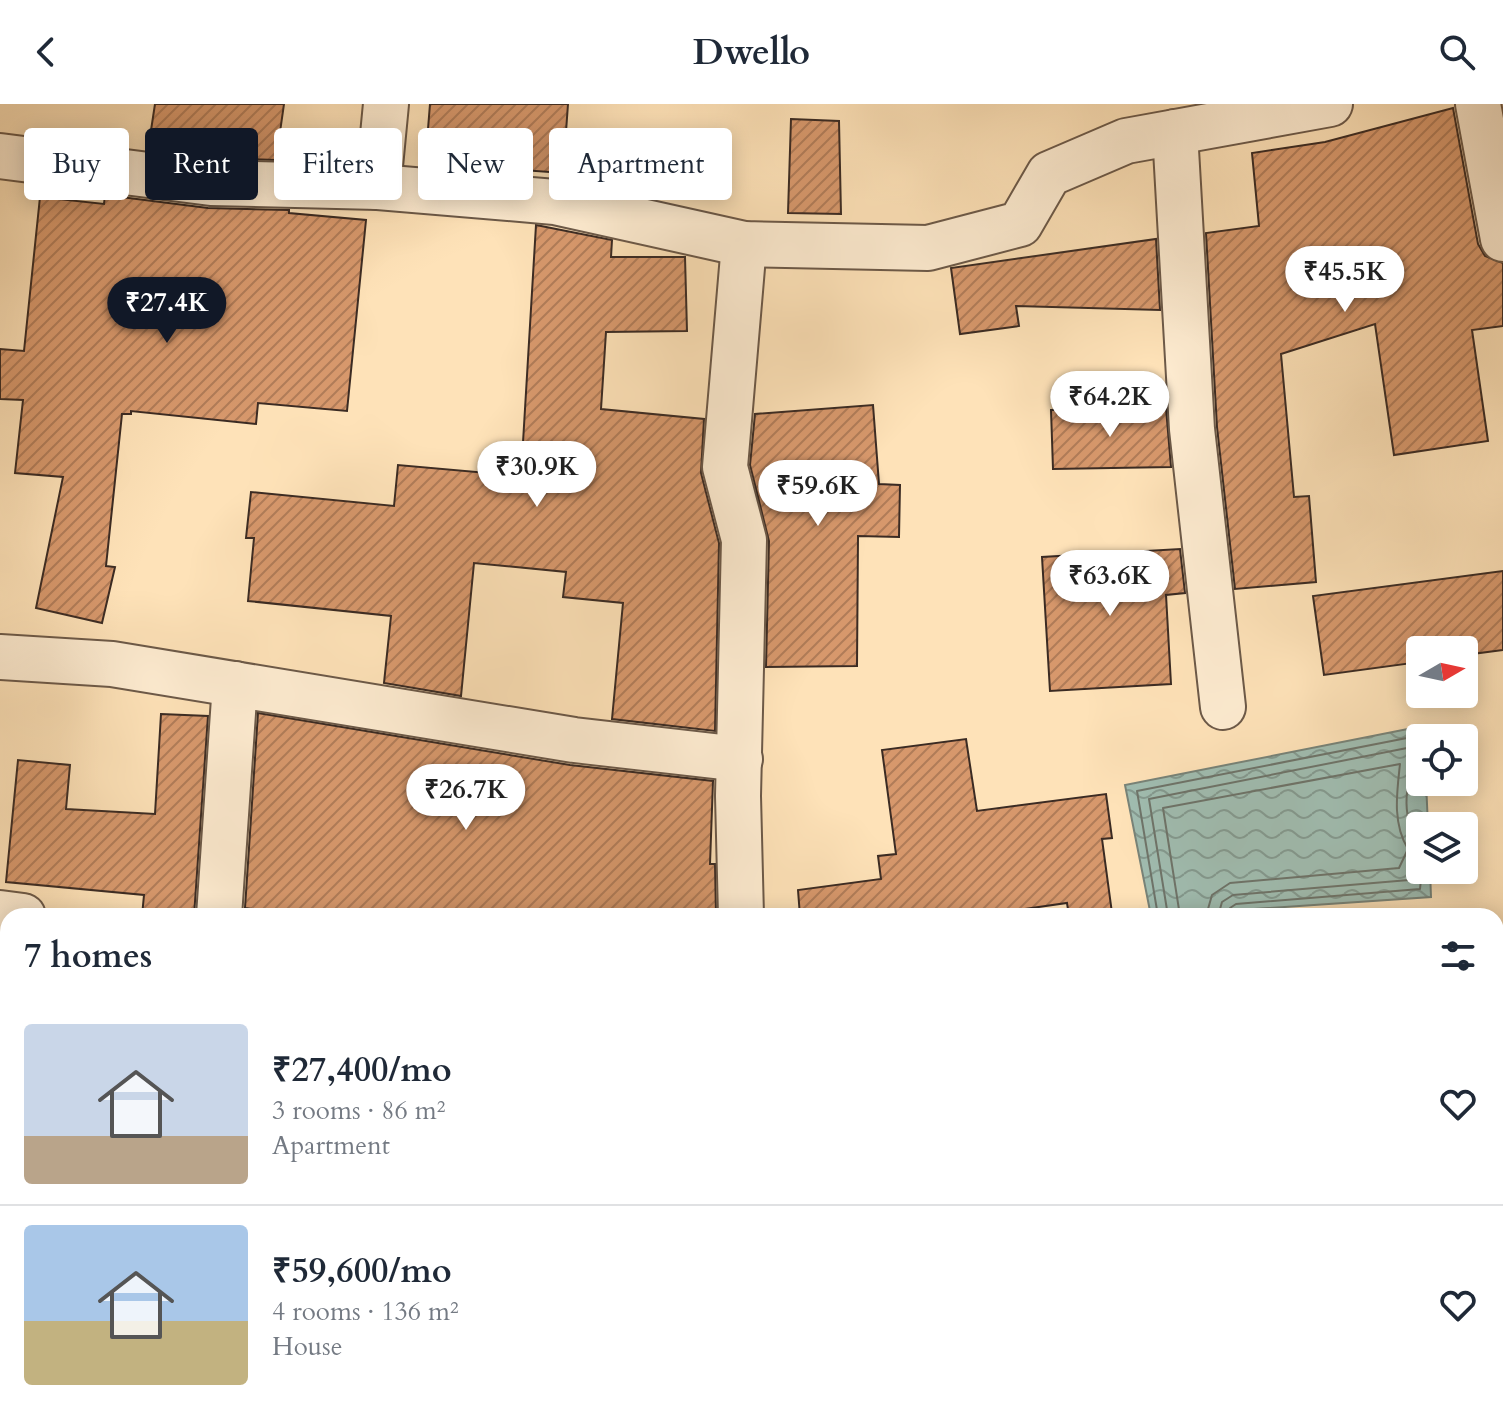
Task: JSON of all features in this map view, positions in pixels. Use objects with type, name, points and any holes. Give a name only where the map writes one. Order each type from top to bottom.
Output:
[{"type":"street","points":[[384,128],[386,104]]},
{"type":"street","points":[[1478,104],[1503,239]]},
{"type":"street","points":[[402,189],[555,202],[744,244],[928,248],[1020,224],[1049,174],[1126,141],[1310,106]]},
{"type":"street","points":[[1175,132],[1192,429],[1223,707]]},
{"type":"street","points":[[0,156],[211,183],[274,185]]},
{"type":"street","points":[[741,908],[744,540],[725,467],[744,244]]},
{"type":"street","points":[[0,657],[112,664],[574,740],[740,759]]},
{"type":"street","points":[[220,908],[235,684]]},
{"type":"water","points":[[1406,729],[1406,796],[1427,796],[1427,812],[1406,812],[1406,884],[1431,884],[1431,897],[1269,908],[1149,908],[1125,785]]},
{"type":"building","points":[[155,104],[284,104],[281,128],[274,128],[274,160],[258,159],[258,128],[151,128]]},
{"type":"building","points":[[430,104],[568,104],[566,128],[549,128],[549,172],[533,171],[533,128],[428,128]]},
{"type":"building","points":[[1453,108],[1478,244],[1485,256],[1503,263],[1503,326],[1472,330],[1488,441],[1394,455],[1375,324],[1281,354],[1294,497],[1309,496],[1316,582],[1235,589],[1217,427],[1206,233],[1259,226],[1252,153],[1325,142]]},
{"type":"building","points":[[791,119],[839,121],[841,214],[788,213]]},
{"type":"building","points":[[129,198],[208,208],[289,210],[289,213],[366,220],[347,411],[258,403],[256,424],[131,411],[131,414],[122,414],[106,566],[115,567],[102,623],[36,608],[63,477],[15,473],[23,400],[0,399],[0,349],[24,351],[40,200],[104,204],[104,200]]},
{"type":"building","points":[[536,225],[612,240],[611,257],[685,257],[687,331],[606,332],[601,409],[704,419],[701,473],[719,543],[715,731],[612,719],[623,603],[563,597],[566,572],[474,563],[461,696],[384,683],[391,616],[248,601],[254,538],[246,538],[251,492],[394,506],[398,465],[521,476]]},
{"type":"building","points":[[1156,239],[1160,310],[1016,306],[1019,326],[960,334],[951,268]]},
{"type":"building","points":[[873,405],[879,484],[900,485],[899,537],[858,536],[857,666],[766,667],[769,541],[750,465],[755,414]]},
{"type":"building","points":[[1166,408],[1171,467],[1053,469],[1051,410]]},
{"type":"building","points":[[1180,549],[1185,593],[1166,595],[1171,684],[1050,691],[1042,557]]},
{"type":"building","points":[[1503,571],[1503,650],[1478,653],[1478,636],[1406,636],[1406,664],[1324,675],[1313,596]]},
{"type":"building","points":[[258,713],[570,765],[713,781],[710,864],[715,864],[716,908],[245,908]]},
{"type":"building","points":[[161,714],[208,716],[195,908],[143,908],[144,895],[6,882],[18,760],[70,765],[66,809],[155,814]]},
{"type":"building","points":[[966,739],[977,811],[1106,794],[1112,838],[1102,839],[1111,908],[1068,908],[1067,903],[1032,908],[799,908],[798,890],[881,879],[878,856],[896,854],[882,750]]}]
